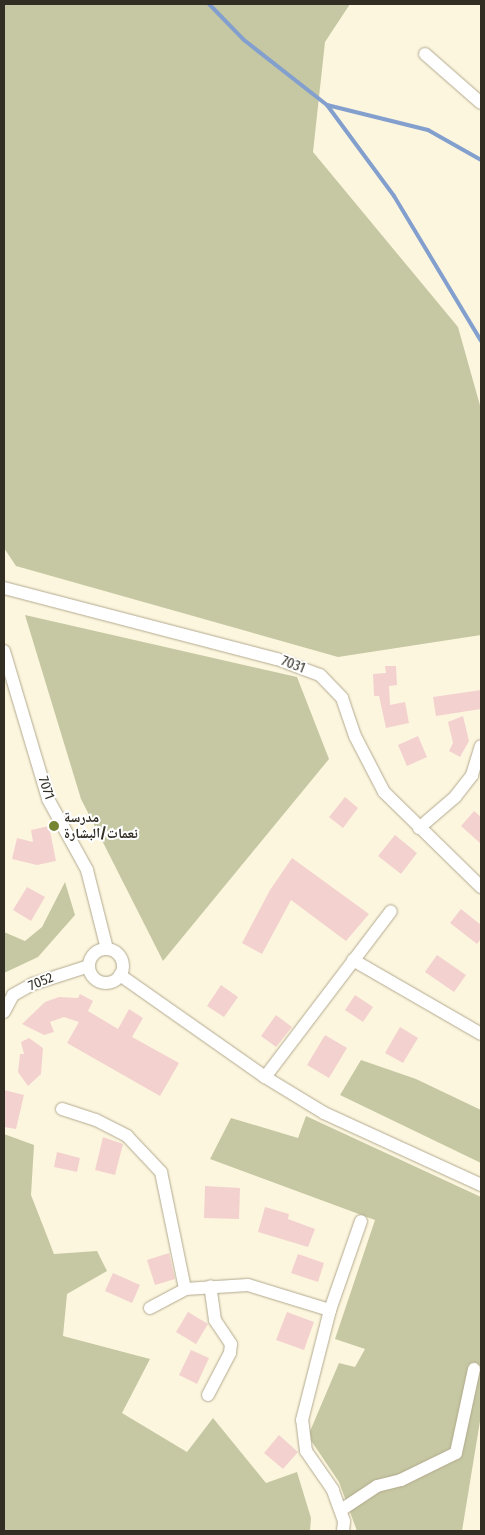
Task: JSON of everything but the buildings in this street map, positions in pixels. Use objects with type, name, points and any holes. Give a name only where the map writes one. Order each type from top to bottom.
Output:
[{"type":"street","points":[[425,54],[481,103]]},
{"type":"street","name":"7031","points":[[4,588],[277,659],[320,675],[342,698],[355,736],[384,792],[481,887]]},
{"type":"street","name":"7071","points":[[4,651],[48,799],[86,870],[107,949]]},
{"type":"street","points":[[419,828],[455,797],[472,774],[481,746]]},
{"type":"street","points":[[265,1077],[390,911]]},
{"type":"street","points":[[107,949],[120,958],[120,975],[112,982],[102,982],[93,977],[89,966],[95,953],[107,949]]},
{"type":"street","points":[[353,960],[481,1034]]},
{"type":"street","name":"7052","points":[[4,1012],[13,995],[20,991],[89,966]]},
{"type":"street","points":[[120,975],[265,1077],[324,1113],[481,1185]]},
{"type":"street","points":[[62,1109],[96,1120],[126,1136],[161,1172],[185,1289]]},
{"type":"street","points":[[343,1531],[341,1510],[334,1490],[306,1451],[302,1420],[330,1310],[361,1221]]},
{"type":"street","points":[[150,1308],[185,1289],[248,1285],[330,1310]]},
{"type":"street","points":[[208,1395],[230,1353],[231,1344],[215,1320],[210,1286]]},
{"type":"street","points":[[341,1510],[377,1486],[401,1480],[456,1454],[474,1369]]},
{"type":"green space","points":[[4,4],[350,4],[325,42],[313,152],[458,327],[481,409],[481,635],[338,657],[16,566],[4,548]]},
{"type":"green space","points":[[25,615],[297,677],[329,759],[163,961],[81,799]]},
{"type":"green space","points":[[65,882],[75,915],[38,957],[4,973],[4,932],[25,941],[42,927]]},
{"type":"green space","points":[[361,1060],[416,1079],[481,1110],[481,1163],[340,1095]]},
{"type":"green space","points":[[306,1116],[481,1197],[481,1415],[462,1531],[357,1531],[339,1482],[308,1436],[339,1363],[355,1367],[365,1349],[335,1339],[375,1220],[210,1159],[231,1118],[298,1138]]},
{"type":"green space","points":[[4,1134],[34,1145],[31,1195],[54,1254],[97,1251],[107,1271],[67,1294],[63,1336],[150,1359],[122,1413],[187,1452],[213,1418],[266,1483],[297,1472],[311,1518],[310,1531],[4,1531]]},
{"type":"waterway","points":[[209,4],[244,40],[327,105],[394,196],[481,341]]},
{"type":"waterway","points":[[327,105],[428,130],[481,160]]},
{"type":"place","name":"مدرسة نعمات/البشارة","points":[[54,826]]}]
